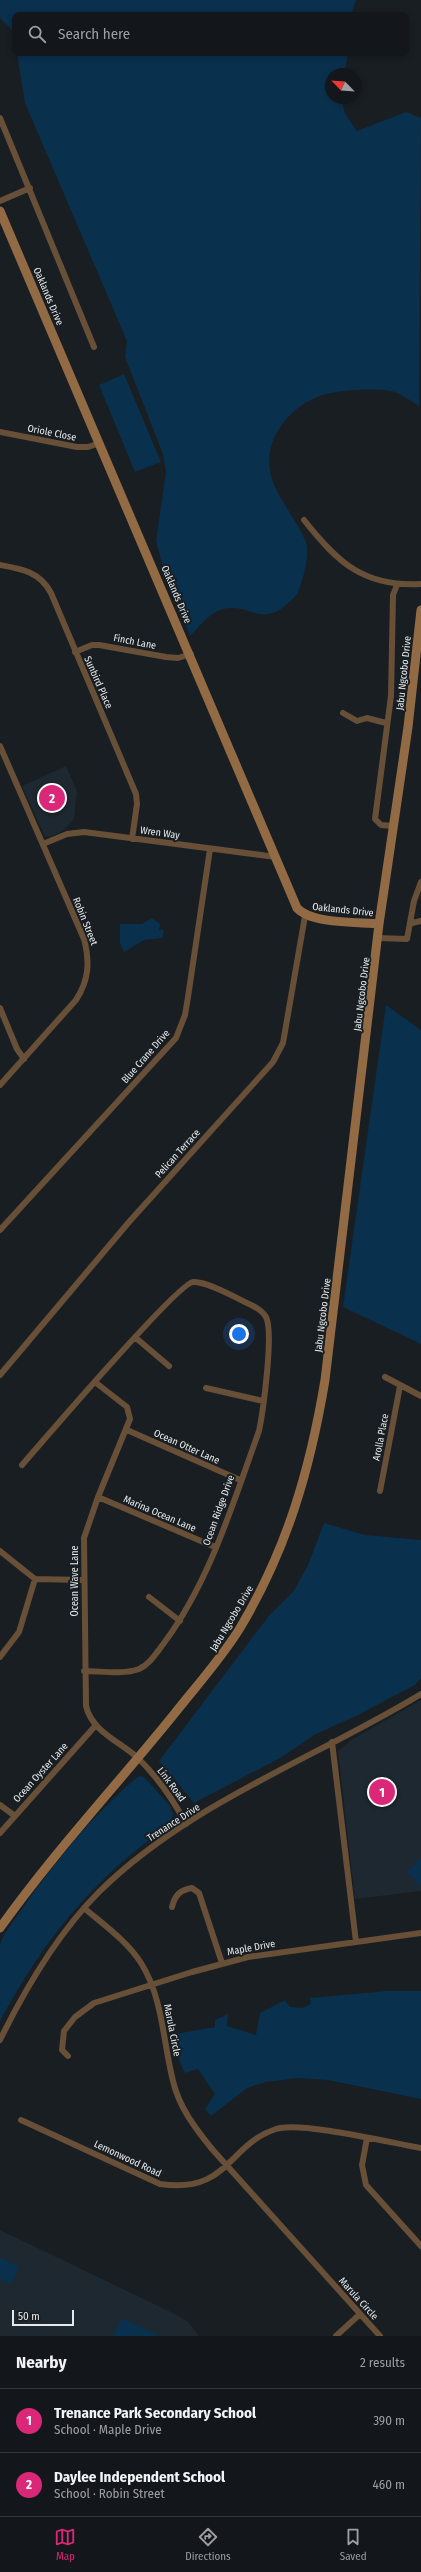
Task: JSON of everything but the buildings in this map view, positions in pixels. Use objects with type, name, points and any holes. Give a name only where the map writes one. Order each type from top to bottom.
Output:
[{"type":"main road","name":"Oaklands Drive","points":[[0,210],[191,654],[297,908],[305,916],[380,924]]},
{"type":"main road","name":"Jabu Ngcobo Drive","points":[[0,1928],[71,1834],[138,1758],[213,1668],[239,1629],[262,1589],[286,1537],[303,1489],[316,1435],[325,1380],[378,938],[394,826],[421,610]]},
{"type":"street","points":[[0,118],[94,347]]},
{"type":"street","points":[[0,201],[30,188]]},
{"type":"street","name":"Oriole Close","points":[[0,432],[77,447],[88,447],[100,443]]},
{"type":"street","points":[[304,520],[328,548],[351,568],[368,578],[397,585],[421,584]]},
{"type":"street","name":"Sunbird Place","points":[[0,565],[27,570],[46,584],[136,794],[138,804],[132,839]]},
{"type":"street","points":[[394,826],[381,825],[375,819],[386,723],[391,696],[393,595],[397,585]]},
{"type":"street","name":"Finch Lane","points":[[75,652],[92,645],[166,657],[178,658],[191,654]]},
{"type":"street","points":[[343,713],[357,721],[367,718],[386,723]]},
{"type":"street","name":"Robin Street","points":[[0,746],[84,939],[89,968],[83,989],[76,1000],[0,1085]]},
{"type":"street","name":"Wren Way","points":[[43,844],[75,832],[276,857]]},
{"type":"street","name":"Blue Crane Drive","points":[[0,1230],[176,1038],[185,1015],[210,849]]},
{"type":"street","points":[[378,938],[407,940],[412,923],[414,901],[421,882]]},
{"type":"street","name":"Pelican Terrace","points":[[0,1374],[129,1222],[273,1062],[283,1043],[305,916]]},
{"type":"street","points":[[412,923],[421,921]]},
{"type":"street","points":[[0,1008],[17,1049],[24,1059]]},
{"type":"street","name":"Ocean Ridge Drive","points":[[22,1465],[177,1292],[193,1282],[201,1283],[252,1305],[261,1310],[266,1317],[269,1327],[259,1431],[201,1583],[180,1621],[152,1658],[138,1669],[84,1671]]},
{"type":"street","points":[[136,1338],[169,1366]]},
{"type":"street","points":[[385,1377],[421,1396]]},
{"type":"street","name":"Ocean Wave Lane","points":[[95,1382],[127,1407],[130,1419],[127,1430],[98,1497],[84,1538],[84,1671],[86,1706],[96,1725],[138,1758]]},
{"type":"street","name":"Arolla Place","points":[[380,1491],[400,1386]]},
{"type":"street","points":[[206,1388],[263,1401]]},
{"type":"street","name":"Ocean Otter Lane","points":[[127,1430],[240,1480]]},
{"type":"street","name":"Marina Ocean Lane","points":[[98,1497],[215,1547]]},
{"type":"street","points":[[0,1551],[35,1579],[83,1580]]},
{"type":"street","points":[[0,1657],[18,1632],[35,1579]]},
{"type":"street","points":[[149,1597],[180,1621]]},
{"type":"street","name":"Trenance Drive","points":[[0,2040],[21,1998],[39,1968],[84,1908],[130,1864],[186,1824],[332,1742],[388,1714],[421,1694]]},
{"type":"street","name":"Ocean Oyster Lane","points":[[0,1833],[96,1725]]},
{"type":"street","points":[[332,1742],[356,1942]]},
{"type":"street","name":"Link Road","points":[[138,1758],[174,1800],[186,1824]]},
{"type":"street","points":[[0,1805],[14,1816]]},
{"type":"street","points":[[172,1907],[174,1897],[183,1890],[192,1888],[199,1893],[222,1963]]},
{"type":"street","name":"Marula Circle","points":[[84,1908],[131,1950],[152,1985],[173,2082],[182,2108],[193,2126],[227,2166],[380,2336]]},
{"type":"street","name":"Maple Drive","points":[[68,2056],[62,2050],[62,2037],[75,2017],[94,2003],[222,1963],[421,1933]]},
{"type":"street","name":"Lemonwood Road","points":[[21,2120],[160,2184],[176,2187],[205,2181],[227,2166]]},
{"type":"street","points":[[227,2166],[256,2139],[277,2128],[302,2127],[421,2148]]},
{"type":"street","points":[[367,2138],[362,2165],[366,2185],[421,2246]]},
{"type":"street","points":[[336,2336],[360,2314]]},
{"type":"shaded area","points":[[0,0],[356,0],[352,12],[12,12],[12,30],[0,18]]},
{"type":"shaded area","points":[[17,56],[347,56],[345,68],[325,68],[325,104],[342,104],[345,114],[357,131],[406,112],[421,118],[419,406],[398,393],[389,390],[351,390],[326,394],[312,399],[299,407],[288,417],[279,429],[273,442],[269,457],[270,472],[275,487],[306,542],[307,560],[304,575],[297,594],[279,610],[271,614],[263,614],[241,609],[223,609],[209,616],[190,636],[166,578],[156,541],[166,472],[163,454],[125,357],[127,341],[25,103]]},
{"type":"shaded area","points":[[124,374],[161,462],[135,472],[99,385]]},
{"type":"shaded area","points":[[66,766],[77,791],[74,819],[64,830],[50,837],[45,836],[22,786]]},
{"type":"shaded area","points":[[152,918],[160,924],[159,930],[164,930],[162,938],[144,940],[124,952],[120,943],[120,924],[142,924]]},
{"type":"shaded area","points":[[386,1005],[421,1030],[421,1344],[343,1307]]},
{"type":"shaded area","points":[[324,1523],[365,1535],[421,1540],[421,1678],[415,1685],[356,1716],[316,1734],[282,1757],[194,1803],[159,1761],[268,1617],[293,1592],[308,1565]]},
{"type":"shaded area","points":[[421,1700],[421,1891],[355,1899],[338,1751],[351,1740]]},
{"type":"shaded area","points":[[139,1776],[144,1777],[170,1806],[173,1815],[169,1825],[141,1846],[116,1868],[72,1913],[34,1963],[0,2021],[0,1945],[4,1935],[42,1881],[72,1843],[105,1807]]},
{"type":"shaded area","points":[[421,1857],[421,1886],[420,1886],[407,1872]]},
{"type":"shaded area","points":[[387,1991],[421,1991],[421,2099],[328,2080],[298,2078],[266,2082],[247,2088],[211,2116],[205,2109],[215,2094],[198,2069],[185,2073],[180,2063],[175,2034],[215,2027],[215,2020],[228,2014],[227,2026],[256,2035],[260,2013],[285,2000],[290,2007],[303,2008],[311,2004],[310,1998]]},
{"type":"shaded area","points":[[0,2230],[177,2315],[188,2322],[199,2336],[0,2336]]},
{"type":"shaded area","points":[[0,2257],[19,2267],[11,2284],[0,2279]]},
{"type":"shaded area","points":[[122,2318],[160,2336],[113,2336]]},
{"type":"place","name":"Daylee Independent School","points":[[52,798]]},
{"type":"place","name":"Trenance Park Secondary School","points":[[382,1792]]}]
